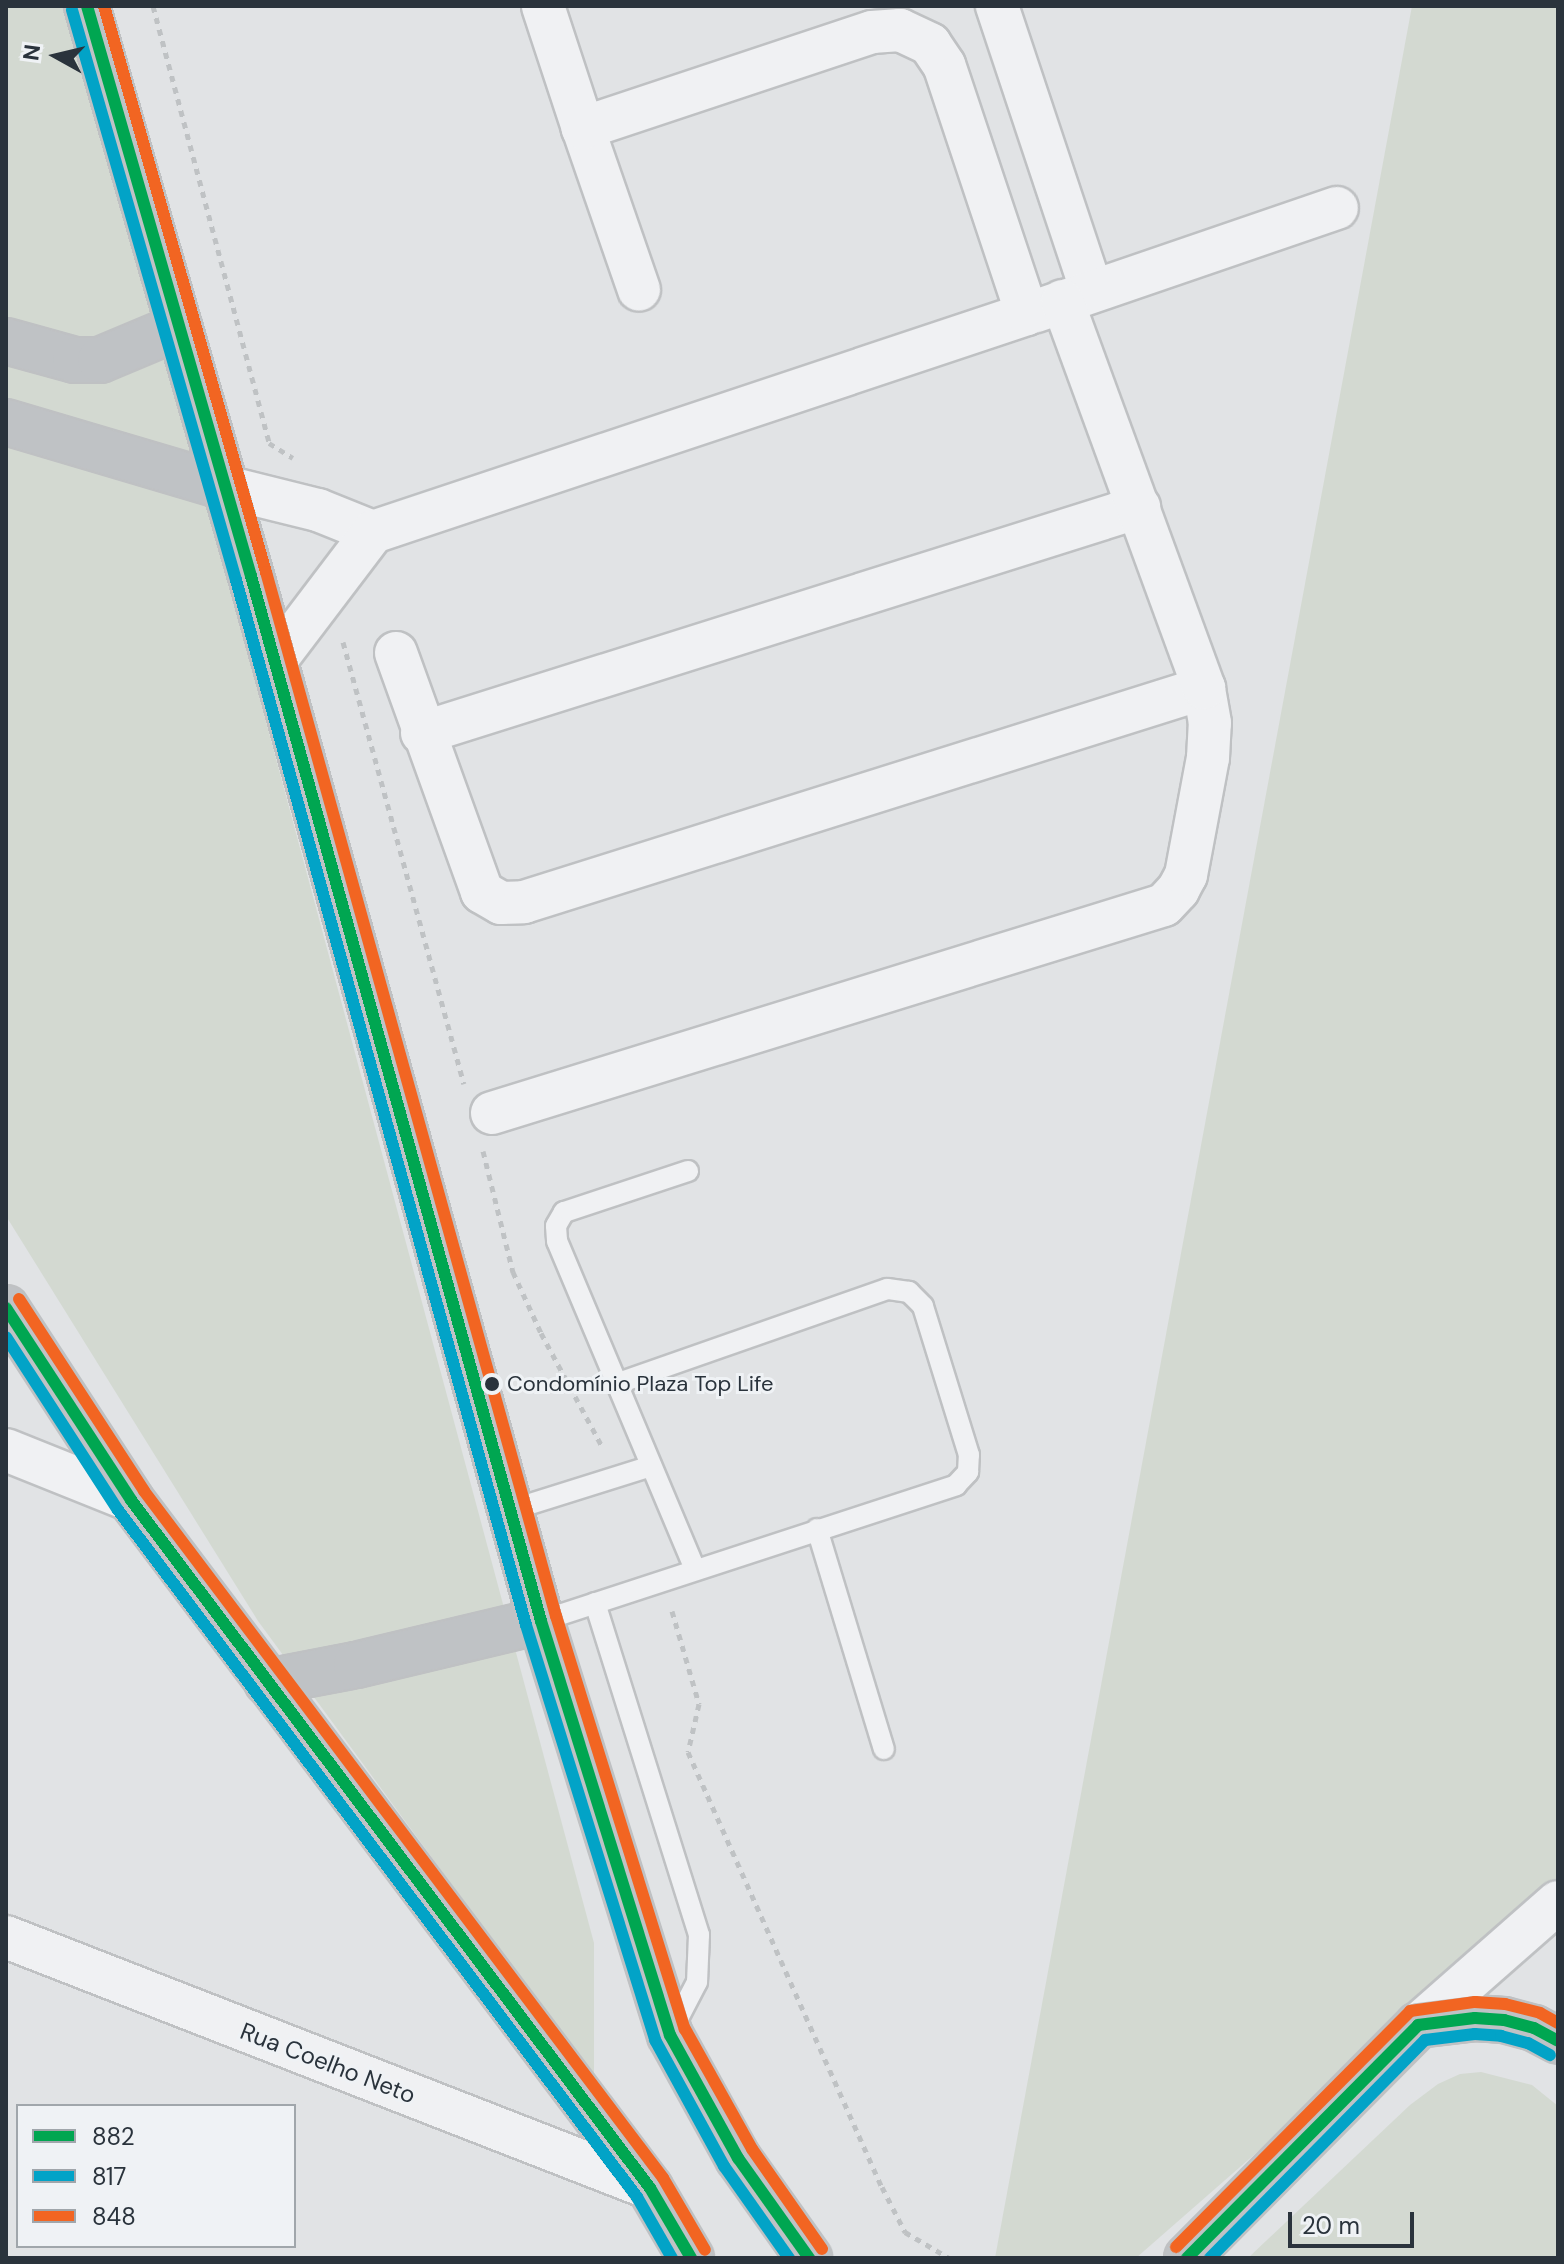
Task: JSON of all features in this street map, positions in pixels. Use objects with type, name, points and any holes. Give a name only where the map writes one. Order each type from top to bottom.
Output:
[{"type":"street","points":[[87,6],[275,661],[541,1621],[670,2035],[738,2158],[809,2258]]},
{"type":"street","points":[[543,6],[639,290]]},
{"type":"street","points":[[997,6],[1060,302]]},
{"type":"street","points":[[492,1113],[1164,905],[1178,890],[1186,875],[1208,758],[1210,723],[1204,688],[1060,302],[944,65],[930,44],[900,30],[872,32],[583,128]]},
{"type":"street","points":[[275,661],[373,532],[1337,208]]},
{"type":"street","points":[[6,341],[75,360],[100,360],[179,327]]},
{"type":"street","points":[[6,422],[225,487],[318,510],[373,532]]},
{"type":"street","points":[[422,733],[1139,507]]},
{"type":"street","points":[[396,653],[422,733],[482,892],[501,903],[524,902],[1204,688]]},
{"type":"street","points":[[6,1308],[131,1500],[650,2188],[691,2258]]},
{"type":"street","points":[[6,1450],[131,1500]]},
{"type":"street","points":[[267,1682],[356,1665],[541,1621]]},
{"type":"street","points":[[1187,2258],[1418,2025],[1558,1902]]},
{"type":"street","name":"Rua Coelho Neto","points":[[6,1937],[650,2188]]},
{"type":"street","points":[[1418,2025],[1475,2018],[1504,2020],[1534,2028],[1558,2041]]},
{"type":"lane","points":[[688,1171],[564,1212],[556,1226],[557,1241],[695,1569]]},
{"type":"lane","points":[[541,1621],[956,1485],[968,1472],[969,1455],[923,1306],[909,1292],[887,1289],[616,1384]]},
{"type":"lane","points":[[511,1510],[651,1466]]},
{"type":"lane","points":[[817,1529],[884,1749]]},
{"type":"lane","points":[[595,1603],[699,1935],[697,1982],[670,2035]]},
{"type":"shaded area","points":[[6,6],[69,6],[97,92],[594,1943],[594,2078],[258,1621],[6,1216]]},
{"type":"shaded area","points":[[1412,6],[1558,6],[1558,1889],[1136,2258],[995,2258]]},
{"type":"shaded area","points":[[1481,2072],[1532,2085],[1558,2106],[1558,2258],[1248,2258],[1410,2105],[1438,2084],[1460,2074]]},
{"type":"transit line","name":"882","points":[[87,6],[251,576],[541,1621],[670,2035],[738,2158],[809,2258]]},
{"type":"transit line","name":"848","points":[[104,6],[266,572],[556,1616],[685,2029],[752,2149],[822,2249]]},
{"type":"transit line","name":"817","points":[[72,10],[236,580],[526,1625],[655,2040],[724,2166],[789,2258]]},
{"type":"transit line","name":"848","points":[[19,1299],[144,1491],[663,2178],[705,2250]]},
{"type":"transit line","name":"882","points":[[6,1308],[131,1500],[650,2188],[691,2258]]},
{"type":"transit line","name":"817","points":[[6,1337],[118,1510],[637,2197],[672,2258]]},
{"type":"transit line","name":"848","points":[[1176,2247],[1410,2011],[1475,2002],[1505,2004],[1540,2013],[1558,2023]]},
{"type":"transit line","name":"882","points":[[1187,2258],[1418,2025],[1475,2018],[1504,2020],[1534,2028],[1558,2041]]},
{"type":"transit line","name":"817","points":[[1210,2258],[1425,2040],[1475,2034],[1501,2036],[1528,2043],[1550,2055]]},
{"type":"place","name":"Condomínio Plaza Top Life","points":[[492,1384]]}]
